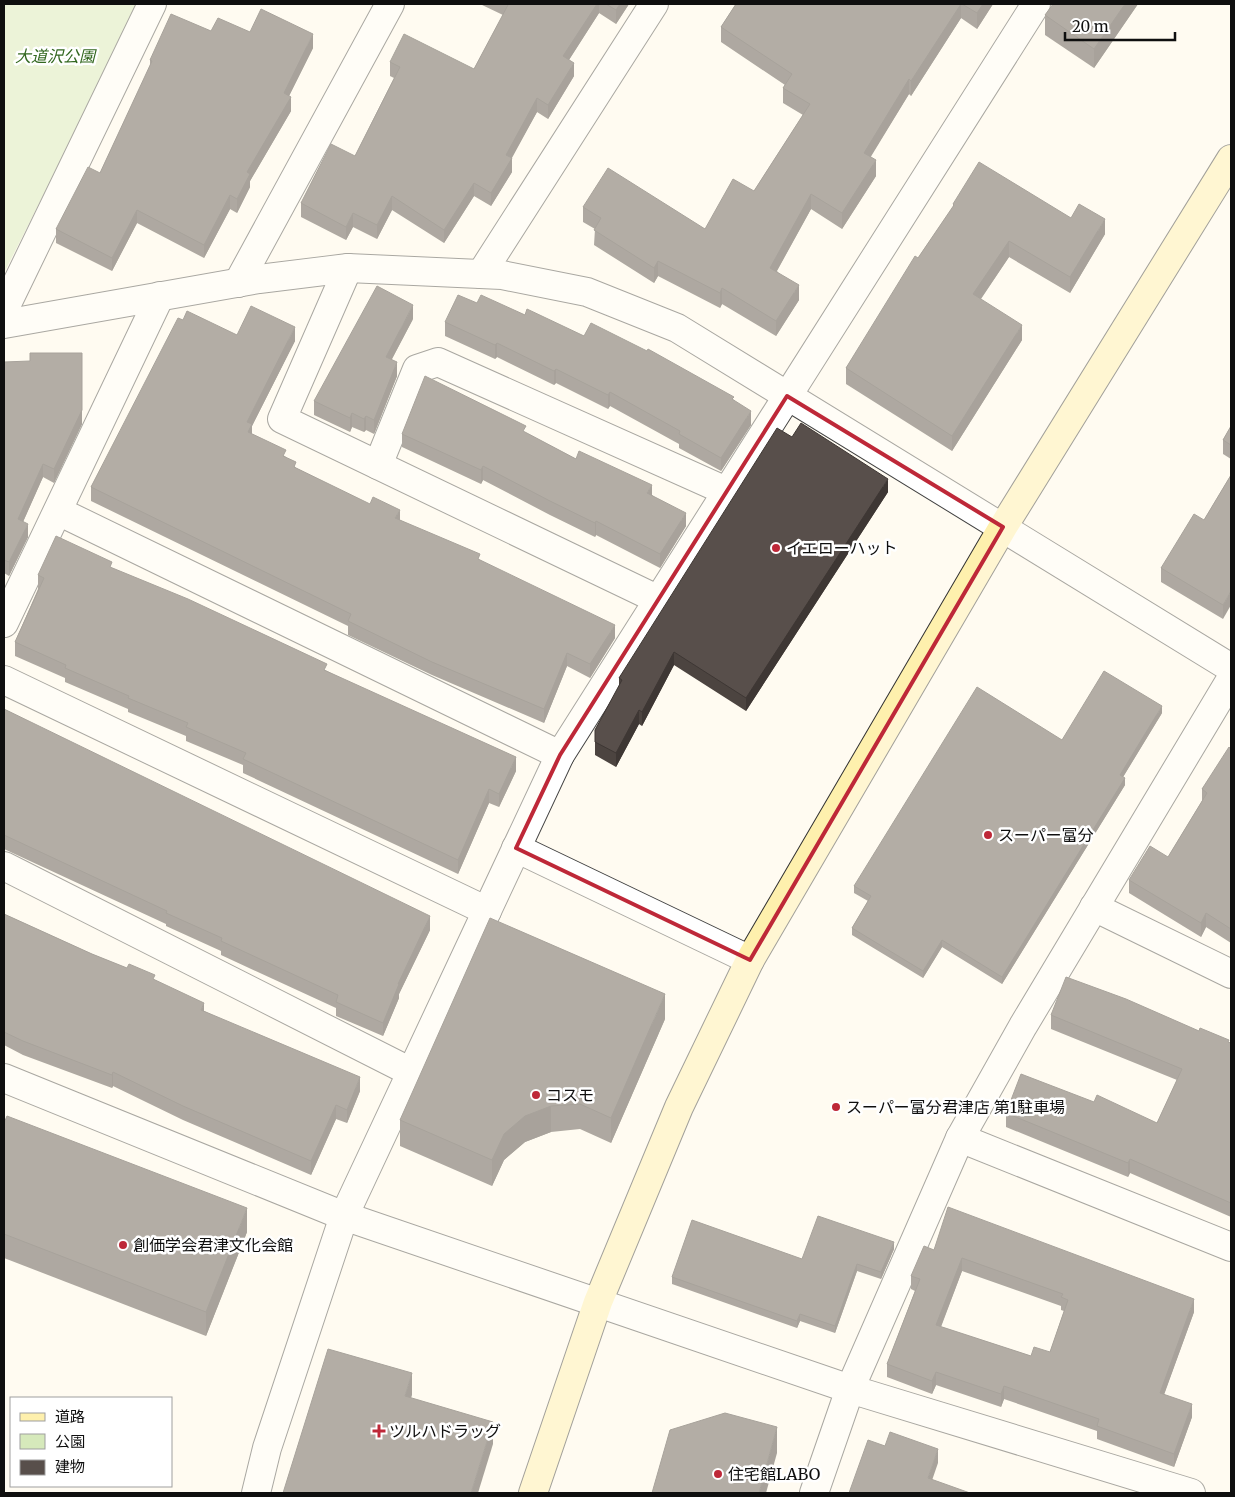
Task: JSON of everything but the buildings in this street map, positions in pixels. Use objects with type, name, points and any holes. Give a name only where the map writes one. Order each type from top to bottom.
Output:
[{"type":"street","points":[[4,310],[152,4]]},
{"type":"street","points":[[238,283],[390,4]]},
{"type":"street","points":[[481,274],[654,4]]},
{"type":"street","points":[[256,1493],[267,1448],[344,1216],[560,755],[1036,4]]},
{"type":"street","points":[[533,1493],[598,1302],[679,1107],[750,960],[1003,526],[1231,158]]},
{"type":"street","points":[[348,268],[282,419],[658,600]]},
{"type":"street","points":[[4,324],[238,283],[348,268],[502,274],[587,292],[677,328],[1003,526],[1231,668]]},
{"type":"street","points":[[4,623],[10,596],[58,511],[160,296]]},
{"type":"street","points":[[378,465],[417,369],[438,362],[726,491]]},
{"type":"street","points":[[58,511],[560,755]]},
{"type":"street","points":[[814,1493],[850,1390],[960,1138],[1023,1026],[1231,679]]},
{"type":"street","points":[[4,680],[487,911]]},
{"type":"street","points":[[516,848],[750,960]]},
{"type":"street","points":[[4,866],[412,1072]]},
{"type":"street","points":[[1094,907],[1231,974]]},
{"type":"street","points":[[4,1078],[344,1216],[850,1390],[1191,1493]]},
{"type":"street","points":[[960,1138],[1231,1247]]},
{"type":"highlighted area","points":[[787,396],[1003,527],[750,960],[516,848],[560,755]]},
{"type":"green space","name":"大道沢公園","points":[[4,4],[140,4],[4,273]]},
{"type":"place","name":"イエローハット","points":[[776,548]]},
{"type":"place","name":"スーパー富分","points":[[988,835]]},
{"type":"place","name":"コスモ","points":[[536,1095]]},
{"type":"place","name":"スーパー富分君津店 第1駐車場","points":[[836,1107]]},
{"type":"place","name":"創価学会君津文化会館","points":[[123,1245]]},
{"type":"place","name":"ツルハドラッグ","points":[[379,1431]]},
{"type":"place","name":"住宅館LABO","points":[[718,1474]]}]
